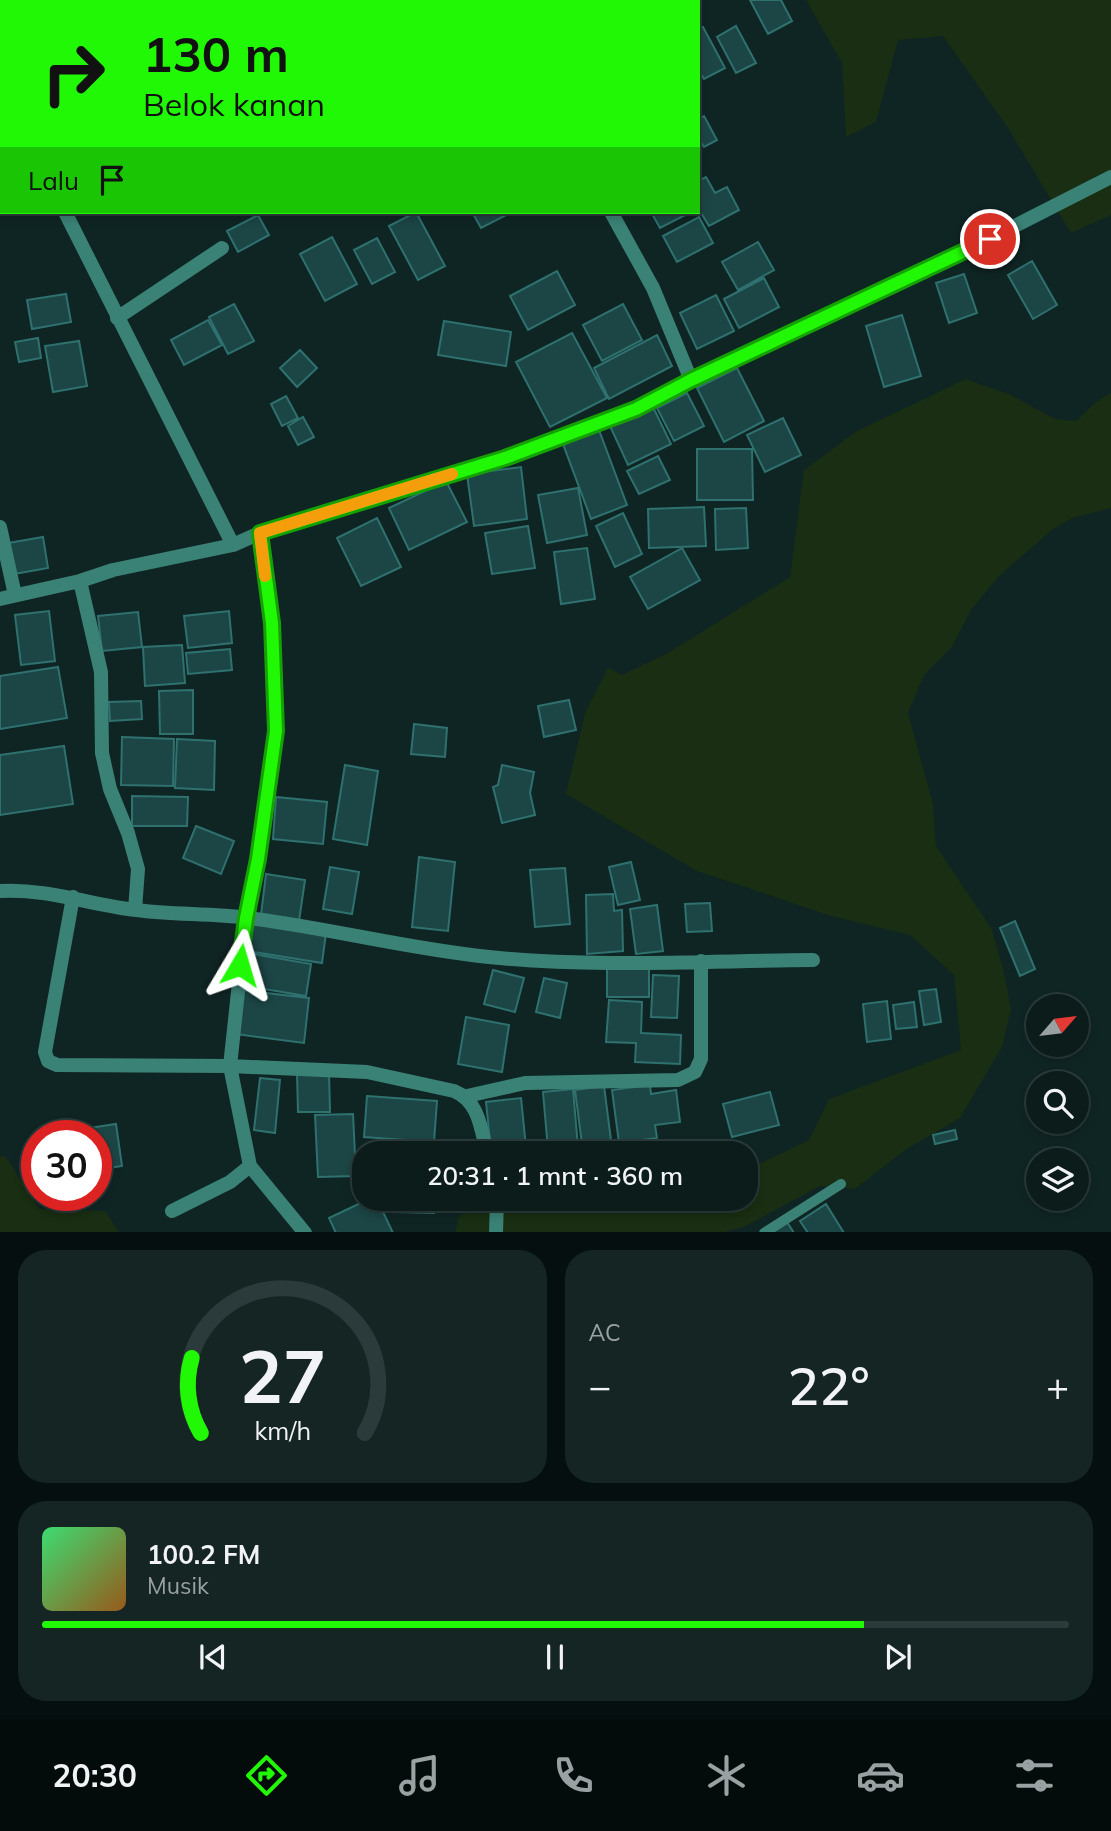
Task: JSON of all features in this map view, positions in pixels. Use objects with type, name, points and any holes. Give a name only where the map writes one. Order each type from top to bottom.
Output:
[{"type":"street","points":[[0,599],[80,581],[113,570],[233,545],[260,533],[505,458],[636,409],[691,380],[966,251],[1111,177]]},
{"type":"street","points":[[66,214],[233,545]]},
{"type":"street","points":[[612,214],[653,288],[691,380]]},
{"type":"street","points":[[117,318],[222,248]]},
{"type":"street","points":[[0,527],[15,595]]},
{"type":"street","points":[[260,533],[272,623],[276,731],[258,859],[246,918],[230,1066],[250,1166],[304,1232]]},
{"type":"street","points":[[80,581],[101,672],[102,753],[110,789],[128,833],[138,869],[135,910]]},
{"type":"street","points":[[0,891],[15,890],[73,897],[135,910],[246,918],[489,957],[608,964],[813,960]]},
{"type":"street","points":[[73,897],[46,1052],[48,1061],[57,1065],[230,1066],[367,1072],[467,1096],[525,1083],[686,1078],[695,1072],[701,1059],[701,961]]},
{"type":"street","points":[[467,1096],[478,1115],[485,1141]]},
{"type":"street","points":[[172,1211],[229,1181],[250,1166]]},
{"type":"street","points":[[496,1232],[497,1211]]},
{"type":"lane","points":[[766,1232],[841,1184]]},
{"type":"green space","points":[[806,0],[1111,0],[1111,215],[1071,233],[1008,128],[943,36],[898,40],[876,122],[846,137],[842,63]]},
{"type":"green space","points":[[966,379],[1009,394],[1055,419],[1076,421],[1096,402],[1111,393],[1111,508],[1072,518],[1053,529],[998,577],[971,610],[952,647],[924,675],[908,713],[933,804],[936,846],[991,928],[1003,968],[1011,1009],[1002,1047],[960,1118],[905,1150],[855,1189],[820,1186],[744,1227],[725,1232],[455,1232],[459,1216],[470,1211],[758,1211],[758,1164],[809,1140],[829,1099],[961,1050],[954,975],[910,935],[831,916],[697,871],[566,794],[585,713],[608,668],[622,675],[668,653],[790,577],[804,470],[857,431]]},
{"type":"green space","points":[[0,1156],[6,1157],[21,1181],[21,1211],[105,1211],[119,1232],[0,1232]]},
{"type":"building","points":[[750,0],[781,0],[792,21],[768,34]]},
{"type":"building","points":[[736,26],[756,63],[736,73],[717,37]]},
{"type":"building","points":[[703,27],[725,68],[704,79],[700,72],[700,28]]},
{"type":"building","points":[[704,116],[717,140],[704,147],[700,140],[700,118]]},
{"type":"building","points":[[706,177],[715,193],[727,187],[739,210],[709,226],[700,211],[700,180]]},
{"type":"building","points":[[417,214],[445,266],[418,280],[389,226]]},
{"type":"building","points":[[473,214],[508,214],[481,228]]},
{"type":"building","points":[[652,214],[687,214],[660,228]]},
{"type":"building","points":[[258,215],[269,235],[238,252],[227,231]]},
{"type":"building","points":[[699,217],[713,243],[677,262],[663,236]]},
{"type":"building","points":[[332,237],[357,284],[325,301],[300,254]]},
{"type":"building","points":[[377,238],[395,272],[372,284],[354,250]]},
{"type":"building","points":[[758,242],[774,270],[738,290],[722,262]]},
{"type":"building","points":[[1032,261],[1057,305],[1033,319],[1008,275]]},
{"type":"building","points":[[557,271],[575,305],[528,330],[510,296]]},
{"type":"building","points":[[964,274],[977,313],[949,323],[936,283]]},
{"type":"building","points":[[764,278],[779,307],[739,328],[724,299]]},
{"type":"building","points":[[66,294],[71,322],[32,329],[27,300]]},
{"type":"building","points":[[716,295],[734,331],[697,349],[680,313]]},
{"type":"building","points":[[234,304],[254,341],[228,354],[209,317]]},
{"type":"building","points":[[623,304],[642,340],[602,361],[583,325]]},
{"type":"building","points":[[902,315],[921,376],[884,387],[866,326]]},
{"type":"building","points":[[208,320],[222,345],[184,365],[171,340]]},
{"type":"building","points":[[444,321],[511,332],[506,366],[438,355]]},
{"type":"building","points":[[572,333],[607,398],[550,427],[516,362]]},
{"type":"building","points":[[657,335],[672,366],[609,399],[594,368]]},
{"type":"building","points":[[38,338],[41,358],[19,362],[15,342]]},
{"type":"building","points":[[79,341],[87,386],[53,392],[45,346]]},
{"type":"building","points":[[300,350],[317,368],[297,387],[280,368]]},
{"type":"building","points":[[737,368],[764,421],[724,442],[697,388]]},
{"type":"building","points":[[687,393],[704,426],[674,441],[657,408]]},
{"type":"building","points":[[286,396],[298,418],[282,426],[271,404]]},
{"type":"building","points":[[652,405],[671,444],[628,465],[610,426]]},
{"type":"building","points":[[303,417],[314,437],[298,445],[288,426]]},
{"type":"building","points":[[783,418],[801,455],[765,472],[747,435]]},
{"type":"building","points":[[599,430],[627,505],[591,519],[563,444]]},
{"type":"building","points":[[697,449],[752,449],[753,500],[697,500]]},
{"type":"building","points":[[658,456],[670,480],[639,494],[627,471]]},
{"type":"building","points":[[521,467],[527,519],[474,526],[467,474]]},
{"type":"building","points":[[446,481],[467,522],[409,550],[389,508]]},
{"type":"building","points":[[578,488],[587,535],[547,543],[538,495]]},
{"type":"building","points":[[704,507],[706,546],[649,548],[648,509]]},
{"type":"building","points":[[746,508],[748,548],[716,550],[715,509]]},
{"type":"building","points":[[623,513],[642,554],[615,567],[596,526]]},
{"type":"building","points":[[377,518],[401,567],[361,586],[337,538]]},
{"type":"building","points":[[528,526],[535,568],[492,574],[485,533]]},
{"type":"building","points":[[43,537],[48,568],[14,574],[8,543]]},
{"type":"building","points":[[587,548],[595,599],[561,604],[554,552]]},
{"type":"building","points":[[682,548],[700,580],[648,609],[630,577]]},
{"type":"building","points":[[49,611],[55,661],[21,665],[15,615]]},
{"type":"building","points":[[229,611],[232,643],[188,648],[184,616]]},
{"type":"building","points":[[138,612],[142,647],[102,651],[98,616]]},
{"type":"building","points":[[182,645],[185,683],[145,686],[143,647]]},
{"type":"building","points":[[230,649],[232,670],[188,674],[186,653]]},
{"type":"building","points":[[58,667],[67,718],[0,729],[0,676]]},
{"type":"building","points":[[193,690],[193,734],[160,734],[159,691]]},
{"type":"building","points":[[569,700],[576,730],[544,737],[538,706]]},
{"type":"building","points":[[141,701],[142,719],[110,721],[109,702]]},
{"type":"building","points":[[414,724],[447,728],[445,757],[411,754]]},
{"type":"building","points":[[122,737],[174,739],[173,786],[121,785]]},
{"type":"building","points":[[177,739],[215,741],[214,790],[175,788]]},
{"type":"building","points":[[64,746],[73,804],[0,815],[0,755]]},
{"type":"building","points":[[345,765],[378,771],[367,845],[333,839]]},
{"type":"building","points":[[502,765],[534,772],[530,793],[535,815],[502,823],[493,787],[498,785]]},
{"type":"building","points":[[132,796],[188,797],[187,826],[132,826]]},
{"type":"building","points":[[276,797],[327,802],[323,844],[273,839]]},
{"type":"building","points":[[196,826],[234,841],[221,874],[183,858]]},
{"type":"building","points":[[419,857],[455,862],[448,931],[412,927]]},
{"type":"building","points":[[631,862],[640,900],[618,905],[609,867]]},
{"type":"building","points":[[330,867],[359,872],[352,914],[323,909]]},
{"type":"building","points":[[565,868],[570,924],[535,927],[530,870]]},
{"type":"building","points":[[266,874],[305,880],[299,921],[261,915]]},
{"type":"building","points":[[613,894],[614,911],[622,910],[623,951],[587,954],[586,895]]},
{"type":"building","points":[[710,903],[712,931],[687,932],[685,904]]},
{"type":"building","points":[[657,905],[663,951],[636,954],[630,909]]},
{"type":"building","points":[[252,921],[326,933],[322,963],[247,951]]},
{"type":"building","points":[[1015,921],[1035,969],[1020,976],[1000,928]]},
{"type":"building","points":[[246,953],[311,964],[306,996],[241,985]]},
{"type":"building","points":[[607,969],[649,969],[649,997],[607,997]]},
{"type":"building","points":[[493,970],[524,978],[515,1012],[484,1004]]},
{"type":"building","points":[[653,975],[679,976],[677,1018],[651,1017]]},
{"type":"building","points":[[544,978],[567,983],[560,1018],[536,1012]]},
{"type":"building","points":[[936,989],[941,1022],[924,1025],[919,991]]},
{"type":"building","points":[[240,990],[309,998],[304,1043],[235,1034]]},
{"type":"building","points":[[609,1000],[642,1002],[641,1033],[681,1035],[680,1064],[635,1062],[636,1043],[606,1042]]},
{"type":"building","points":[[887,1001],[891,1039],[867,1042],[863,1004]]},
{"type":"building","points":[[914,1002],[917,1027],[896,1029],[893,1005]]},
{"type":"building","points":[[466,1017],[509,1025],[502,1072],[458,1064]]},
{"type":"building","points":[[329,1072],[330,1112],[298,1112],[297,1073]]},
{"type":"building","points":[[260,1078],[280,1080],[275,1133],[254,1130]]},
{"type":"building","points":[[650,1085],[651,1094],[676,1090],[680,1122],[655,1125],[657,1138],[619,1141],[612,1090]]},
{"type":"building","points":[[604,1086],[611,1141],[582,1141],[575,1090]]},
{"type":"building","points":[[573,1089],[577,1141],[547,1141],[543,1092]]},
{"type":"building","points":[[770,1092],[779,1125],[732,1137],[723,1104]]},
{"type":"building","points":[[367,1096],[437,1101],[434,1141],[364,1137]]},
{"type":"building","points":[[521,1098],[525,1141],[490,1141],[486,1102]]},
{"type":"building","points":[[353,1114],[352,1176],[318,1177],[315,1115]]},
{"type":"building","points":[[116,1124],[122,1166],[112,1168],[112,1125]]},
{"type":"building","points":[[955,1130],[957,1139],[935,1144],[933,1135]]},
{"type":"building","points":[[826,1204],[843,1232],[807,1232],[800,1221]]},
{"type":"building","points":[[352,1207],[352,1211],[383,1211],[393,1232],[336,1232],[329,1218]]},
{"type":"building","points":[[395,1211],[434,1211],[434,1213]]},
{"type":"building","points":[[787,1222],[793,1232],[773,1232]]},
{"type":"slow traffic","points":[[265,576],[260,533],[452,474]]},
{"type":"route","points":[[240,965],[276,731],[272,623],[260,533],[505,458],[636,409],[691,380],[990,239]]}]
